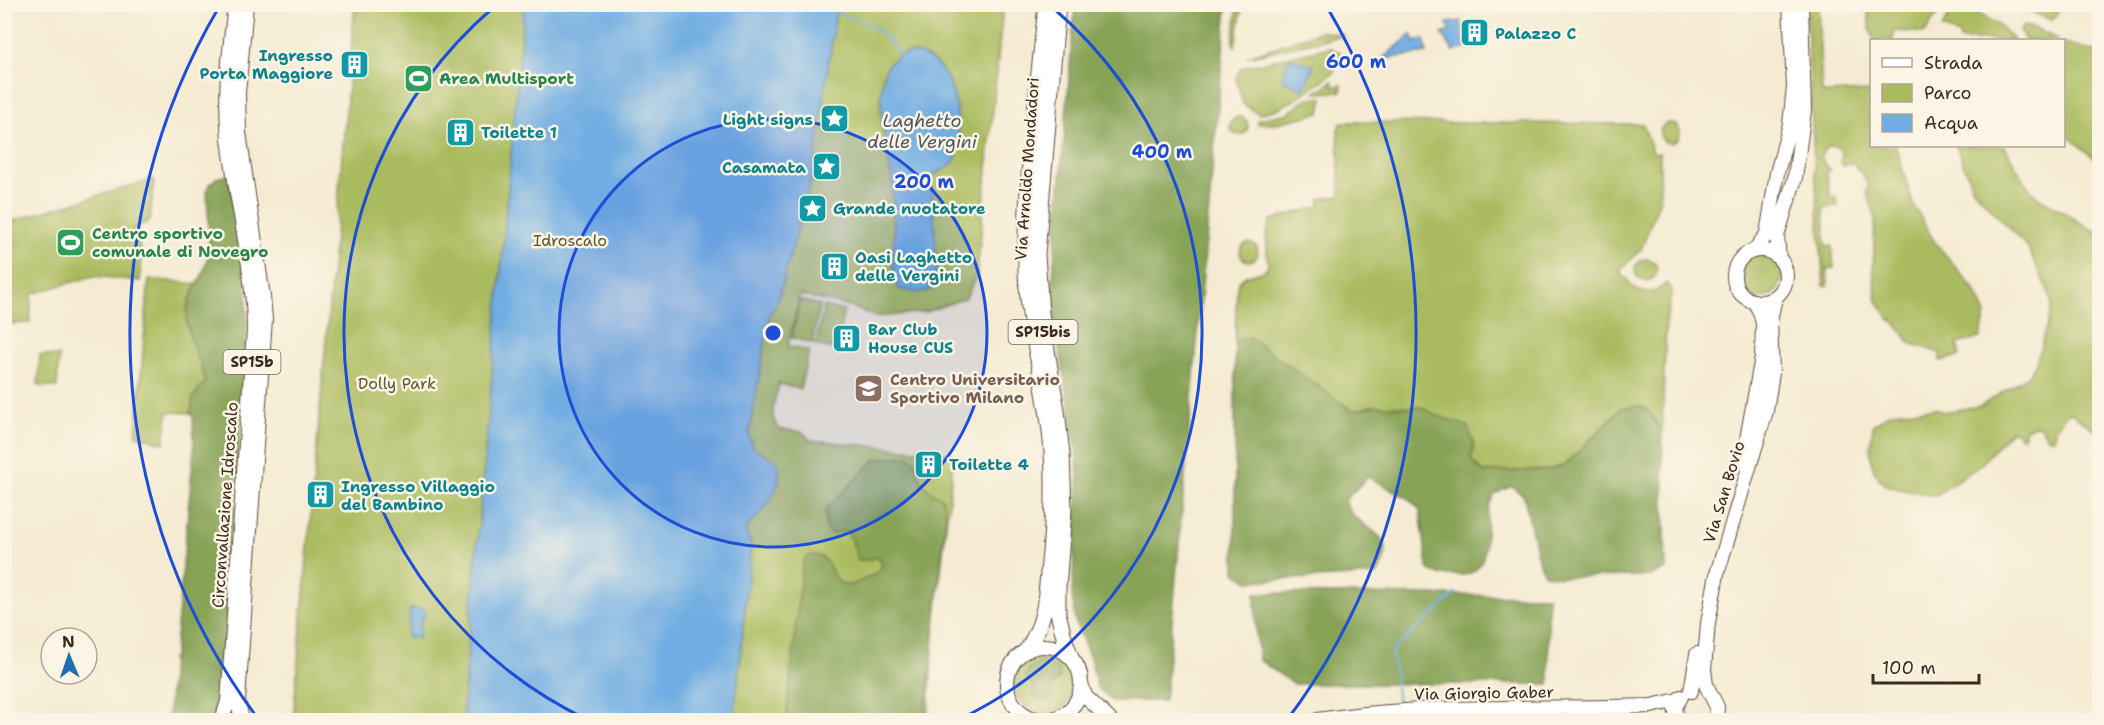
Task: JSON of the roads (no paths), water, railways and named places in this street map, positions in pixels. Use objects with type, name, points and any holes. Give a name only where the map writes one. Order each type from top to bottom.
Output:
[{"type":"highway","name":"Via Arnoldo Mondadori","points":[[1027,650],[1043,617],[1050,551],[1053,483],[1051,440],[1030,313],[1026,256],[1029,187],[1046,4]]},
{"type":"highway","name":"Via Arnoldo Mondadori","points":[[1058,4],[1041,196],[1038,263],[1041,314],[1058,411],[1062,454],[1064,510],[1058,613],[1071,657]]},
{"type":"main road","name":"Circonvallazione Idroscalo","points":[[222,720],[228,700],[254,330],[252,293],[228,120],[228,67],[235,4]]},
{"type":"main road","name":"Circonvallazione Idroscalo","points":[[242,720],[238,702],[265,319],[264,297],[238,123],[246,4]]},
{"type":"main road","name":"Via San Bovio","points":[[1691,691],[1709,574],[1743,459],[1762,357],[1763,323],[1760,312],[1754,302],[1741,294],[1734,278],[1740,260],[1754,251],[1767,234],[1777,172],[1790,124],[1794,87],[1790,4]]},
{"type":"main road","name":"Via San Bovio","points":[[1716,720],[1717,707],[1706,685],[1704,670],[1708,623],[1717,574],[1766,411],[1772,373],[1770,321],[1775,297],[1783,288],[1786,279],[1784,267],[1779,259],[1777,236],[1795,178],[1804,110],[1801,4]]},
{"type":"main road","points":[[1754,251],[1769,252],[1779,259]]},
{"type":"main road","points":[[1754,302],[1763,302],[1775,297]]},
{"type":"main road","points":[[1027,650],[1038,646],[1050,646],[1071,657]]},
{"type":"main road","name":"SP15bis","points":[[1027,650],[1014,661],[1007,681],[1010,697],[1024,717],[1039,719],[1061,716]]},
{"type":"main road","name":"SP15bis","points":[[1071,657],[1078,667],[1081,678]]},
{"type":"main road","points":[[1061,716],[1079,695],[1081,678]]},
{"type":"main road","points":[[1081,678],[1085,696],[1108,719]]},
{"type":"main road","points":[[1676,718],[1675,707],[1678,700],[1691,691],[1703,691],[1710,696]]},
{"type":"main road","name":"Via Giorgio Gaber","points":[[1318,720],[1404,712],[1651,706],[1678,700]]},
{"type":"main road","name":"Via Giorgio Gaber","points":[[1651,706],[1676,718]]},
{"type":"main road","points":[[1061,716],[1084,709],[1108,719]]},
{"type":"water","name":"Idroscalo","points":[[524,5],[837,5],[814,170],[777,303],[770,314],[749,435],[753,447],[777,461],[779,480],[771,499],[759,516],[745,529],[751,544],[734,720],[462,720]]},
{"type":"water","points":[[1461,21],[1465,49],[1453,51],[1442,34],[1450,31],[1447,23]]},
{"type":"water","points":[[1412,34],[1415,42],[1424,39],[1427,53],[1382,59]]},
{"type":"water","name":"Laghetto delle Vergini","points":[[909,52],[932,60],[946,77],[955,99],[959,137],[958,151],[953,163],[932,176],[936,268],[931,288],[925,292],[899,289],[894,273],[892,187],[881,109],[885,71],[895,59]]},
{"type":"water","points":[[1289,58],[1314,66],[1303,90],[1282,79]]},
{"type":"water","points":[[410,609],[425,610],[424,617],[421,618],[419,638],[407,637]]},
{"type":"waterway","points":[[836,13],[855,18],[873,27],[900,55]]},
{"type":"waterway","points":[[1398,705],[1392,651],[1456,593]]},
{"type":"place","name":"Palazzo C","points":[[1474,33]]},
{"type":"place","name":"Ingresso Porta Maggiore","points":[[354,64]]},
{"type":"place","name":"Area Multisport","points":[[418,78]]},
{"type":"place","name":"Light signs","points":[[834,119]]},
{"type":"place","name":"Toilette 1","points":[[460,132]]},
{"type":"place","name":"Casamata","points":[[827,167]]},
{"type":"place","name":"Grande nuotatore","points":[[812,208]]},
{"type":"place","name":"Centro sportivo comunale di Novegro","points":[[71,242]]},
{"type":"place","name":"Oasi Laghetto delle Vergini","points":[[834,266]]},
{"type":"place","name":"Bar Club House CUS","points":[[847,338]]},
{"type":"place","name":"Centro Universitario Sportivo Milano","points":[[869,388]]},
{"type":"place","name":"Toilette 4","points":[[928,464]]},
{"type":"place","name":"Ingresso Villaggio del Bambino","points":[[320,495]]},
{"type":"park label","name":"Dolly Park","points":[[397,383]]}]
